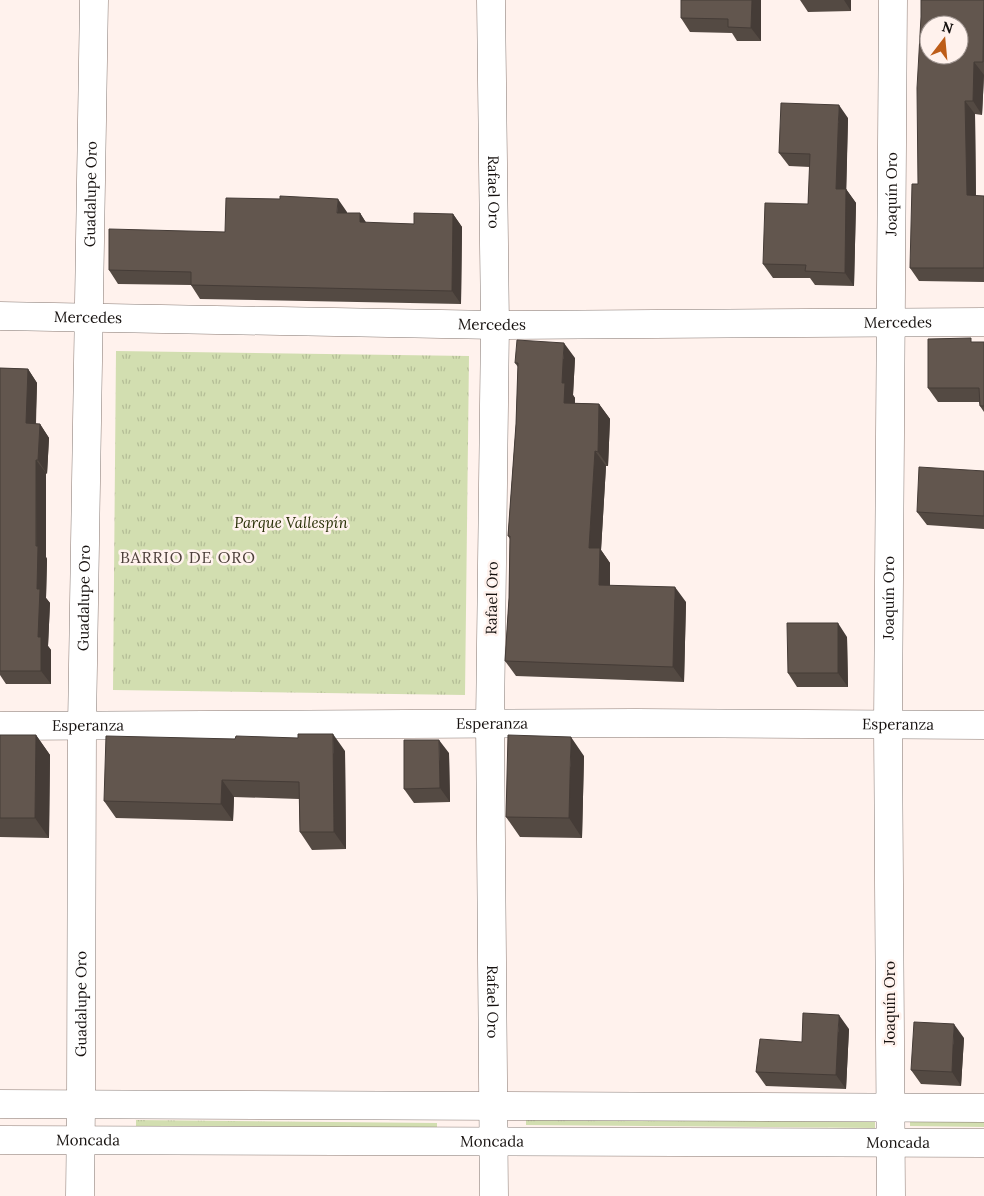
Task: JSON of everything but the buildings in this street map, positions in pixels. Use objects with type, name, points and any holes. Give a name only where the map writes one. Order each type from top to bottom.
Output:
[{"type":"street","name":"Guadalupe Oro","points":[[80,1196],[82,726],[94,0]]},
{"type":"street","name":"Rafael Oro","points":[[491,0],[495,325],[490,723],[494,1196]]},
{"type":"street","name":"Joaquín Oro","points":[[891,1196],[888,725],[893,0]]},
{"type":"street","name":"Mercedes","points":[[0,316],[495,325],[984,322]]},
{"type":"street","name":"Esperanza","points":[[0,726],[490,723],[984,725]]},
{"type":"street","points":[[0,1104],[984,1108]]},
{"type":"street","name":"Moncada","points":[[0,1140],[984,1143]]},
{"type":"green space","name":"Parque Vallespín","points":[[116,351],[469,356],[465,695],[113,690]]},
{"type":"green space","points":[[526,1118],[875,1121],[875,1128],[526,1125]]},
{"type":"green space","points":[[136,1120],[437,1123],[437,1129],[136,1126]]},
{"type":"green space","points":[[910,1120],[984,1121],[984,1127],[910,1126]]},
{"type":"district","name":"BARRIO DE ORO","points":[[188,557]]}]
